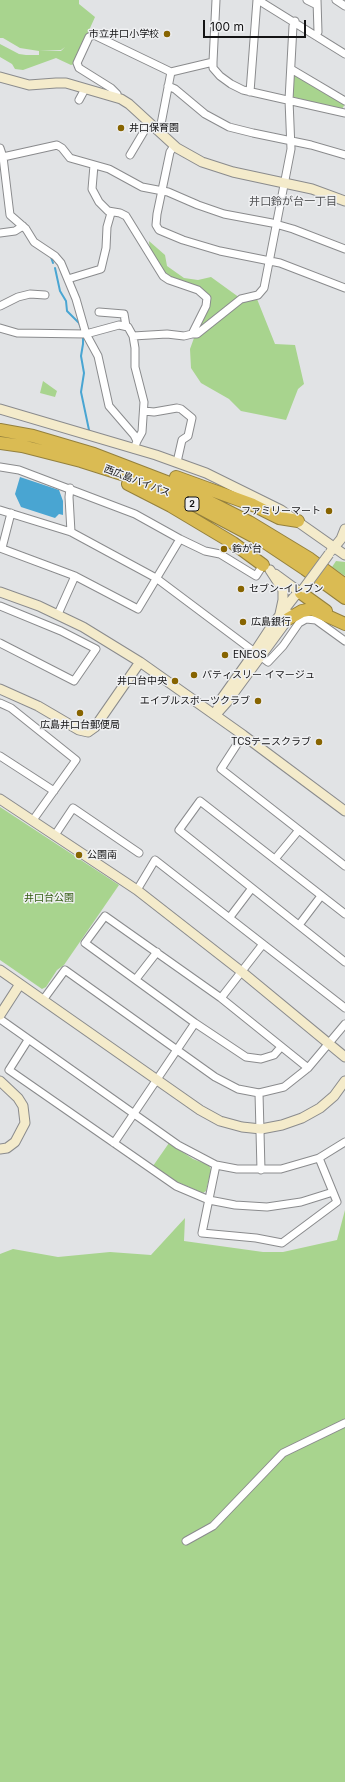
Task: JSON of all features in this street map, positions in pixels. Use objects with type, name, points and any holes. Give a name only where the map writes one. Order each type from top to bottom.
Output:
[{"type":"highway","name":"西広島バイパス","points":[[0,430],[33,436],[94,454],[173,484],[226,509],[310,559],[345,585]]},
{"type":"highway","name":"西広島バイパス","points":[[0,443],[22,446],[103,468],[152,486],[189,502],[266,543],[345,598]]},
{"type":"highway","points":[[22,446],[132,486],[171,506],[220,536],[266,568]]},
{"type":"highway","points":[[94,454],[148,467],[253,505],[279,518],[298,521]]},
{"type":"highway","points":[[303,590],[345,624]]},
{"type":"highway","points":[[284,616],[312,610],[345,624]]},
{"type":"street","points":[[216,0],[213,68],[225,80],[250,92],[345,113]]},
{"type":"street","points":[[250,92],[258,0],[295,21],[345,54]]},
{"type":"street","points":[[307,0],[317,2],[318,32],[316,36]]},
{"type":"street","points":[[336,0],[345,6]]},
{"type":"street","points":[[133,336],[167,334],[184,336],[197,334],[241,300],[260,293],[264,288],[291,152],[292,140],[289,100],[292,26],[295,21]]},
{"type":"street","points":[[116,97],[116,94],[111,88],[79,68],[77,63],[89,37],[94,35],[171,72],[213,62]]},
{"type":"street","points":[[291,69],[345,101]]},
{"type":"street","points":[[157,130],[161,124],[171,72]]},
{"type":"street","points":[[0,77],[29,86],[61,83],[116,97],[127,102],[174,146],[195,158],[224,170],[312,189],[345,201]]},
{"type":"street","points":[[168,86],[175,89],[205,114],[230,127],[252,133],[292,140],[345,155]]},
{"type":"street","points":[[79,100],[85,89]]},
{"type":"street","points":[[130,154],[150,123]]},
{"type":"street","points":[[3,157],[13,156],[54,145],[62,148],[70,158],[109,169],[142,187],[162,190],[224,214],[276,224],[314,236],[345,249]]},
{"type":"street","points":[[174,146],[170,152],[156,223],[159,230],[183,240],[220,251],[269,260],[299,269],[345,288]]},
{"type":"street","points":[[0,148],[3,157],[9,212],[11,217],[23,226],[34,242],[58,260],[76,299],[84,334],[98,356],[109,406],[134,435],[136,445]]},
{"type":"street","points":[[94,165],[92,183],[94,194],[108,211],[111,213],[120,213],[126,216],[162,276],[198,290],[206,295],[206,306],[192,334]]},
{"type":"street","points":[[68,279],[101,269],[106,248],[107,227],[111,213]]},
{"type":"street","points":[[0,233],[15,231],[23,226]]},
{"type":"street","points":[[0,306],[18,297],[30,294],[45,295]]},
{"type":"street","points":[[99,312],[124,314],[126,326],[133,336],[135,367],[144,402],[142,432],[136,445]]},
{"type":"street","points":[[0,328],[17,333],[84,334],[119,325],[126,326]]},
{"type":"street","points":[[144,411],[154,412],[177,408],[181,409],[192,418],[188,436],[182,440],[177,462]]},
{"type":"street","points":[[0,409],[136,445],[234,486],[273,505],[298,521],[332,550],[345,555]]},
{"type":"street","points":[[0,467],[19,470],[70,488],[135,514],[205,551],[220,554],[256,576],[266,568]]},
{"type":"street","points":[[70,488],[68,498],[71,532]]},
{"type":"street","points":[[0,510],[71,532],[156,578],[268,662],[283,646],[299,623],[306,619],[316,620],[345,641]]},
{"type":"street","points":[[11,513],[1,548],[75,576],[138,609],[180,539]]},
{"type":"street","points":[[215,715],[222,698],[257,655],[284,616],[299,601],[303,590],[343,536],[345,529]]},
{"type":"street","points":[[266,568],[303,590]]},
{"type":"street","points":[[266,568],[283,590],[284,616]]},
{"type":"street","points":[[58,614],[75,576]]},
{"type":"street","points":[[0,592],[58,614],[83,626],[140,662],[244,735],[345,811]]},
{"type":"street","points":[[0,606],[62,631],[96,649],[74,681],[1,646]]},
{"type":"street","points":[[0,689],[38,706],[79,730],[88,732],[95,727],[140,662]]},
{"type":"street","points":[[0,703],[11,708],[76,760],[33,820]]},
{"type":"street","points":[[244,735],[221,769],[345,866]]},
{"type":"street","points":[[0,756],[54,791]]},
{"type":"street","points":[[0,799],[137,890],[242,972],[345,1057]]},
{"type":"street","points":[[345,914],[200,801],[179,830],[345,962]]},
{"type":"street","points":[[55,835],[73,808],[139,853]]},
{"type":"street","points":[[275,859],[299,830]]},
{"type":"street","points":[[137,890],[155,860],[345,1008]]},
{"type":"street","points":[[230,917],[252,888]]},
{"type":"street","points":[[299,925],[321,896]]},
{"type":"street","points":[[281,1047],[274,1055],[261,1059],[246,1057],[195,1023],[85,943],[105,916],[221,998],[308,1068]]},
{"type":"street","points":[[221,998],[263,944]]},
{"type":"street","points":[[136,979],[157,952]]},
{"type":"street","points":[[0,970],[200,1110],[220,1121],[242,1127],[261,1129],[282,1125],[302,1118],[320,1108],[334,1096],[345,1081]]},
{"type":"street","points":[[43,1000],[65,970],[221,1080],[238,1089],[260,1093],[284,1087],[308,1068],[345,1024]]},
{"type":"street","points":[[0,1015],[20,984]]},
{"type":"street","points":[[0,1019],[178,1145],[216,1165],[237,1169],[261,1170],[281,1168],[319,1158],[345,1142]]},
{"type":"street","points":[[114,1143],[132,1113],[176,1048],[195,1023]]},
{"type":"street","points":[[28,1040],[9,1070],[176,1186],[209,1200],[236,1205],[267,1207],[301,1202],[333,1192]]},
{"type":"street","points":[[0,1081],[18,1098],[23,1106],[25,1123],[15,1142],[7,1148],[0,1149]]},
{"type":"street","points":[[260,1093],[261,1170]]},
{"type":"street","points":[[216,1165],[202,1233],[282,1242],[337,1202],[319,1158]]},
{"type":"street","points":[[186,1541],[212,1526],[283,1452],[345,1423]]},
{"type":"green space","points":[[0,0],[79,0],[79,4],[95,17],[74,64],[71,65],[56,58],[23,70],[15,69],[12,64],[0,57],[0,44],[19,54],[39,55],[39,51],[20,48],[3,38],[0,38]],"holes":[[[65,47],[61,51],[39,51],[61,50]]]},
{"type":"green space","points":[[296,74],[345,104],[342,109],[293,97],[291,95],[293,75]]},
{"type":"green space","points":[[149,241],[165,255],[167,266],[184,278],[198,280],[211,277],[240,298],[196,333],[207,294],[169,279],[162,272],[150,251]]},
{"type":"green space","points":[[257,299],[275,344],[295,345],[304,384],[298,389],[286,420],[241,411],[229,399],[201,383],[191,368],[190,349],[194,338],[241,303]]},
{"type":"green space","points":[[43,381],[57,391],[55,397],[40,393]]},
{"type":"green space","points":[[336,561],[345,562],[345,576],[332,567]]},
{"type":"green space","name":"井口台公園","points":[[0,807],[119,885],[64,965],[57,970],[46,987],[42,989],[0,960]]},
{"type":"green space","points":[[169,1143],[193,1159],[209,1165],[211,1170],[206,1191],[203,1193],[175,1181],[153,1166]]},
{"type":"green space","points":[[345,1210],[345,1782],[0,1782],[0,1254],[13,1249],[58,1257],[110,1252],[151,1255],[185,1218],[184,1241],[263,1252],[283,1252],[337,1240]]},
{"type":"water","points":[[20,477],[59,490],[63,501],[63,515],[59,514],[55,518],[21,507],[15,494]]},
{"type":"waterway","points":[[51,257],[53,263]]},
{"type":"waterway","points":[[55,268],[60,291],[66,301],[67,311],[79,323],[82,331]]},
{"type":"waterway","points":[[83,335],[81,356],[84,373],[81,392],[89,430]]},
{"type":"place","name":"市立井口小学校","points":[[167,34]]},
{"type":"place","name":"井口保育園","points":[[121,128]]},
{"type":"place","name":"ファミリーマート","points":[[329,511]]},
{"type":"place","name":"鈴が台","points":[[224,549]]},
{"type":"place","name":"セブン-イレブン","points":[[241,589]]},
{"type":"place","name":"広島銀行","points":[[243,622]]},
{"type":"place","name":"ENEOS","points":[[225,655]]},
{"type":"place","name":"パティスリー イマージュ","points":[[194,675]]},
{"type":"place","name":"井口台中央","points":[[175,681]]},
{"type":"place","name":"エイブルスポーツクラブ","points":[[258,701]]},
{"type":"place","name":"広島井口台郵便局","points":[[80,713]]},
{"type":"place","name":"TCSテニスクラブ","points":[[319,742]]},
{"type":"place","name":"公園南","points":[[79,855]]},
{"type":"district","name":"井口鈴が台一丁目","points":[[293,202]]}]
